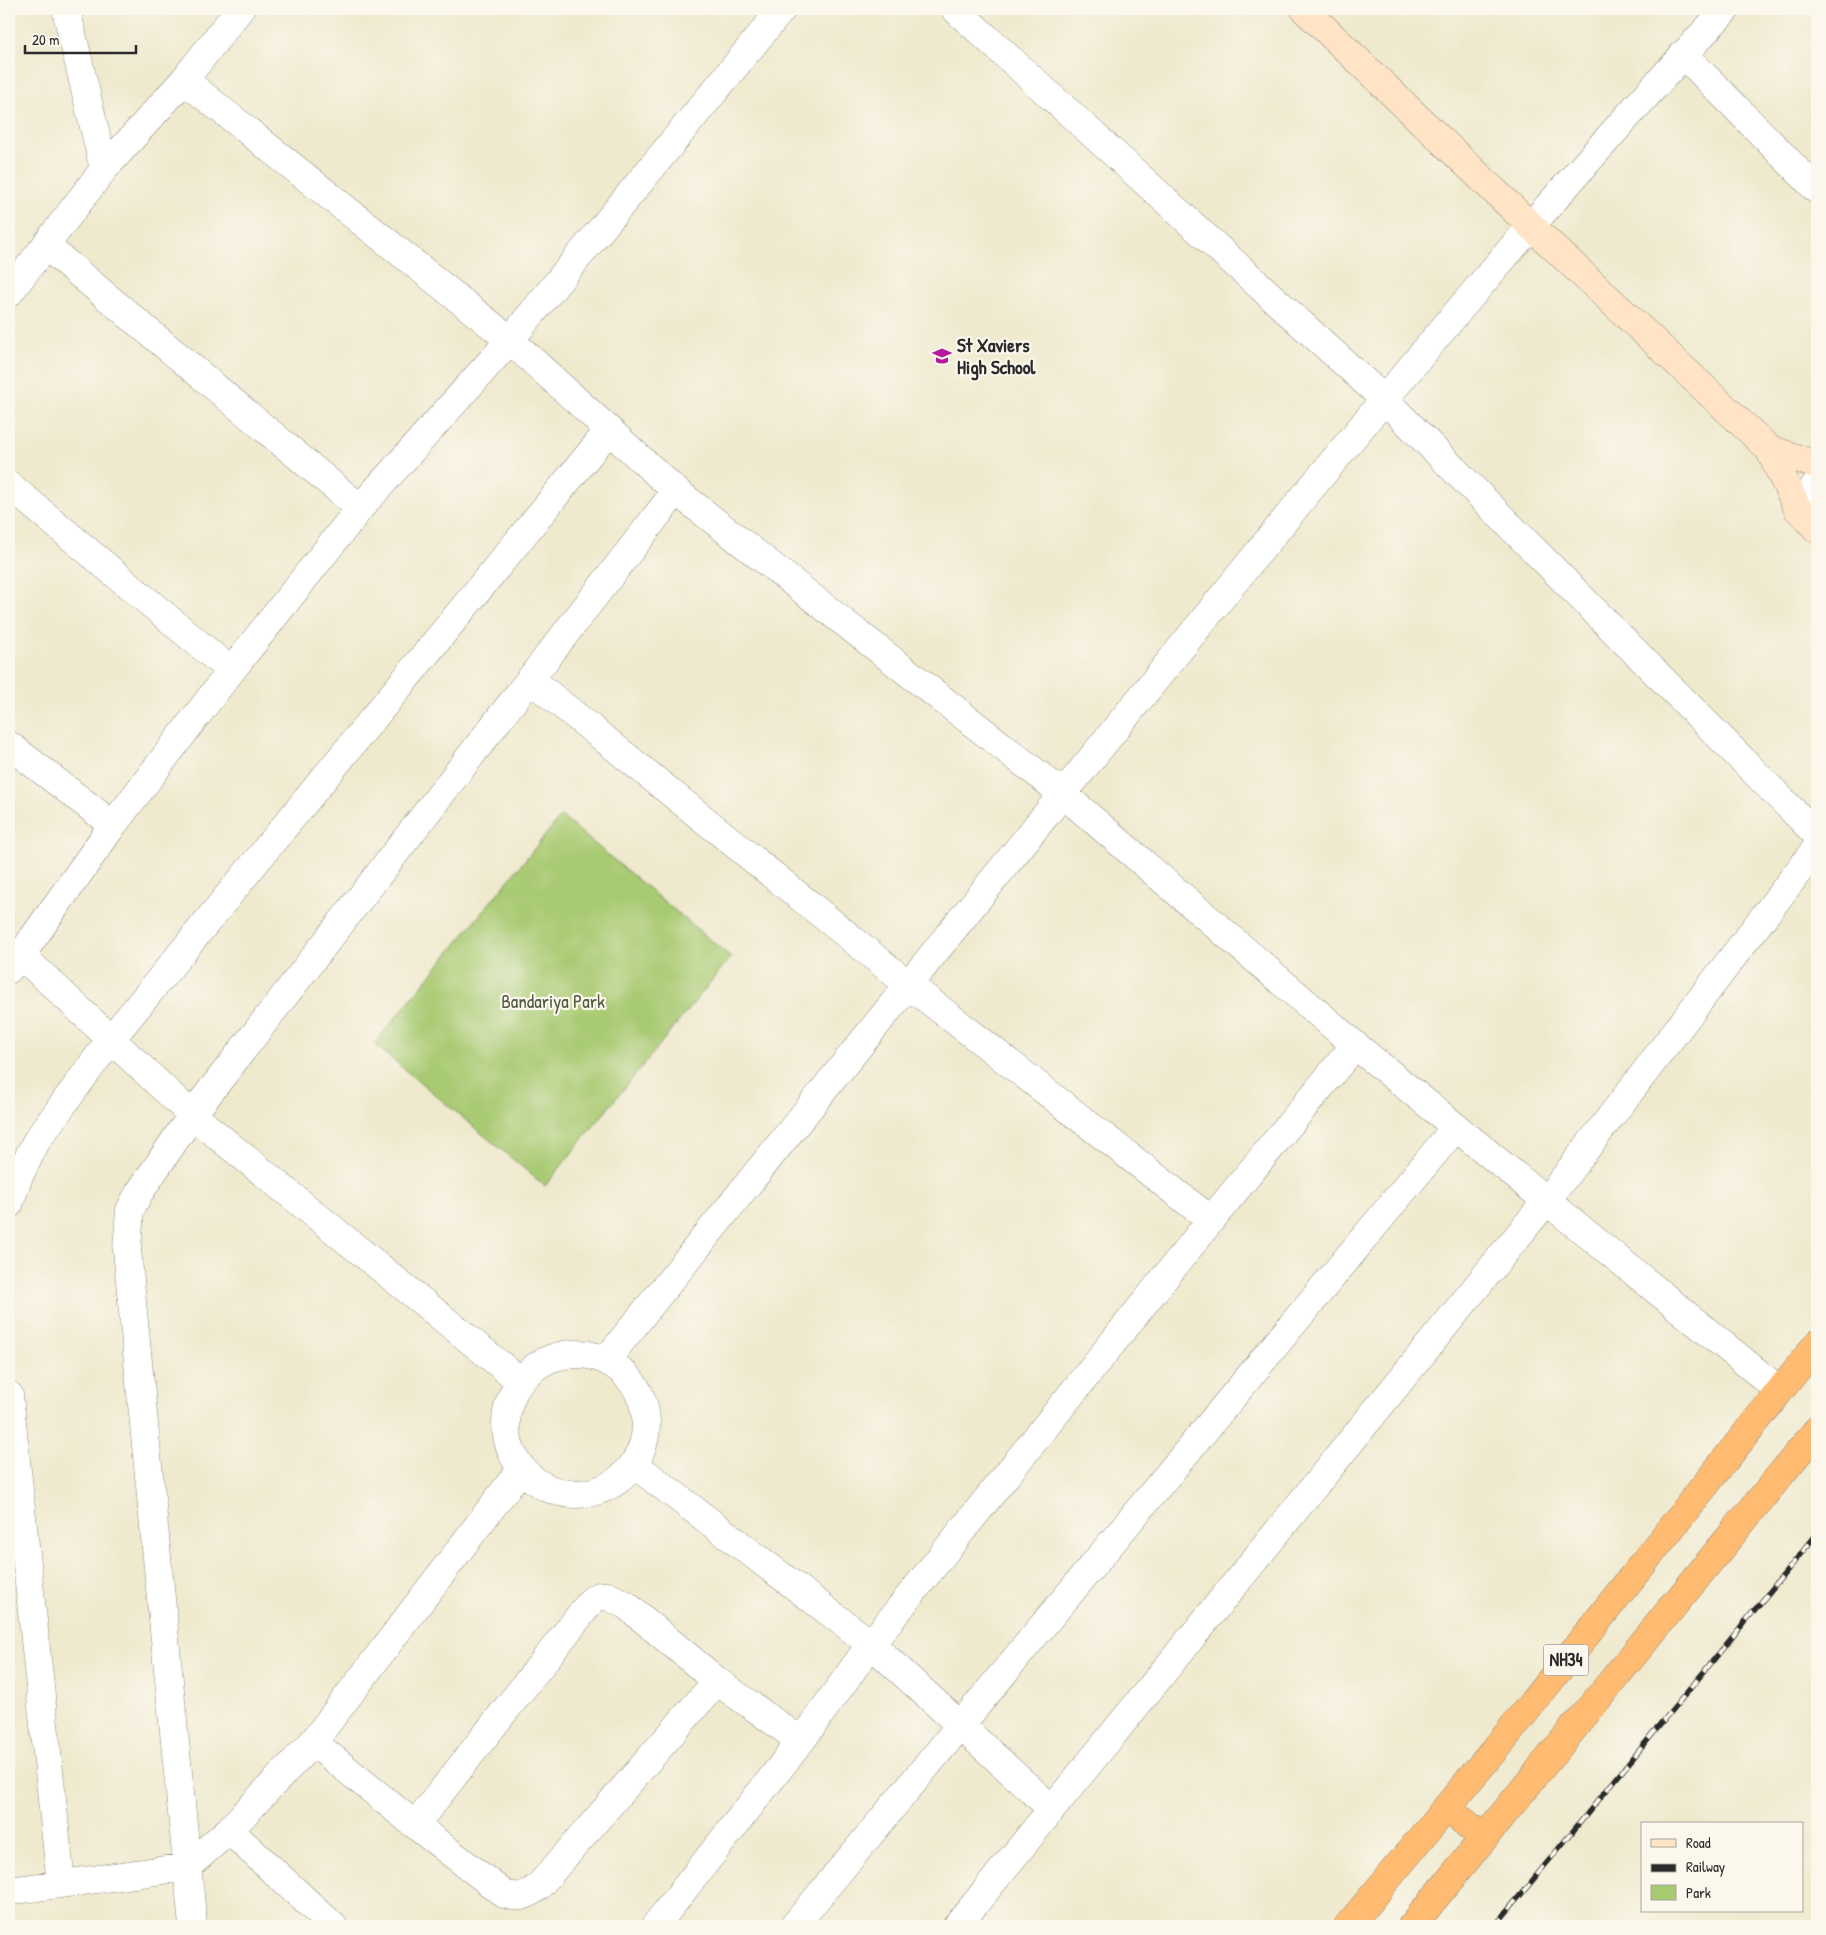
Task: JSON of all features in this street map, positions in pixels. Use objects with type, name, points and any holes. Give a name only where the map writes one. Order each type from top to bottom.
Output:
[{"type":"highway","name":"NH34","points":[[1348,1926],[1510,1731],[1817,1344]]},
{"type":"highway","name":"NH34","points":[[1412,1926],[1817,1430]]},
{"type":"highway","points":[[1447,1808],[1483,1838]]},
{"type":"street","points":[[66,9],[104,169]]},
{"type":"street","points":[[9,293],[104,169],[184,80],[240,9]]},
{"type":"street","points":[[519,1380],[192,1115],[111,1039],[15,962],[113,825],[231,671],[360,508],[510,340],[782,9]]},
{"type":"street","points":[[955,9],[1384,400],[1817,835]]},
{"type":"street","points":[[1304,9],[1530,225],[1769,449],[1798,509],[1817,529]]},
{"type":"street","points":[[607,1359],[910,986],[1062,793],[1384,400],[1530,225],[1726,9]]},
{"type":"street","points":[[1684,54],[1817,190]]},
{"type":"street","points":[[184,80],[510,340],[676,491],[1062,793],[1355,1045],[1780,1390]]},
{"type":"street","points":[[46,246],[360,508]]},
{"type":"street","points":[[9,1204],[19,1176],[37,1140],[111,1039],[609,430]]},
{"type":"street","points":[[1769,449],[1817,465]]},
{"type":"street","points":[[1798,509],[1817,483]]},
{"type":"street","points":[[9,485],[231,671]]},
{"type":"street","points":[[193,1926],[127,1250],[130,1210],[139,1193],[192,1115],[676,491]]},
{"type":"street","points":[[530,679],[910,986],[1211,1220]]},
{"type":"street","points":[[9,744],[113,825]]},
{"type":"street","points":[[957,1926],[1547,1200],[1817,847]]},
{"type":"street","points":[[655,1926],[801,1741],[871,1644],[1211,1220],[1355,1045]]},
{"type":"street","points":[[794,1926],[1456,1127]]},
{"type":"street","points":[[559,1354],[607,1359],[637,1386],[648,1426],[635,1465],[611,1487],[579,1495],[547,1489],[521,1469],[507,1441],[506,1409],[519,1380],[559,1354]]},
{"type":"street","points":[[9,1395],[61,1884]]},
{"type":"street","points":[[635,1465],[871,1644],[1052,1809]]},
{"type":"street","points":[[9,1891],[187,1867],[229,1830],[313,1742],[521,1469]]},
{"type":"street","points":[[415,1825],[592,1600],[599,1596],[607,1596],[626,1605],[717,1680],[801,1741]]},
{"type":"street","points":[[313,1742],[504,1894],[521,1897],[529,1894],[539,1886],[717,1680]]},
{"type":"street","points":[[229,1830],[333,1926]]},
{"type":"green space","name":"Bandariya Park","points":[[561,816],[731,957],[545,1186],[374,1044]]},
{"type":"railway","points":[[1495,1926],[1817,1534]]},
{"type":"place","name":"St Xaviers High School","points":[[942,356]]}]
